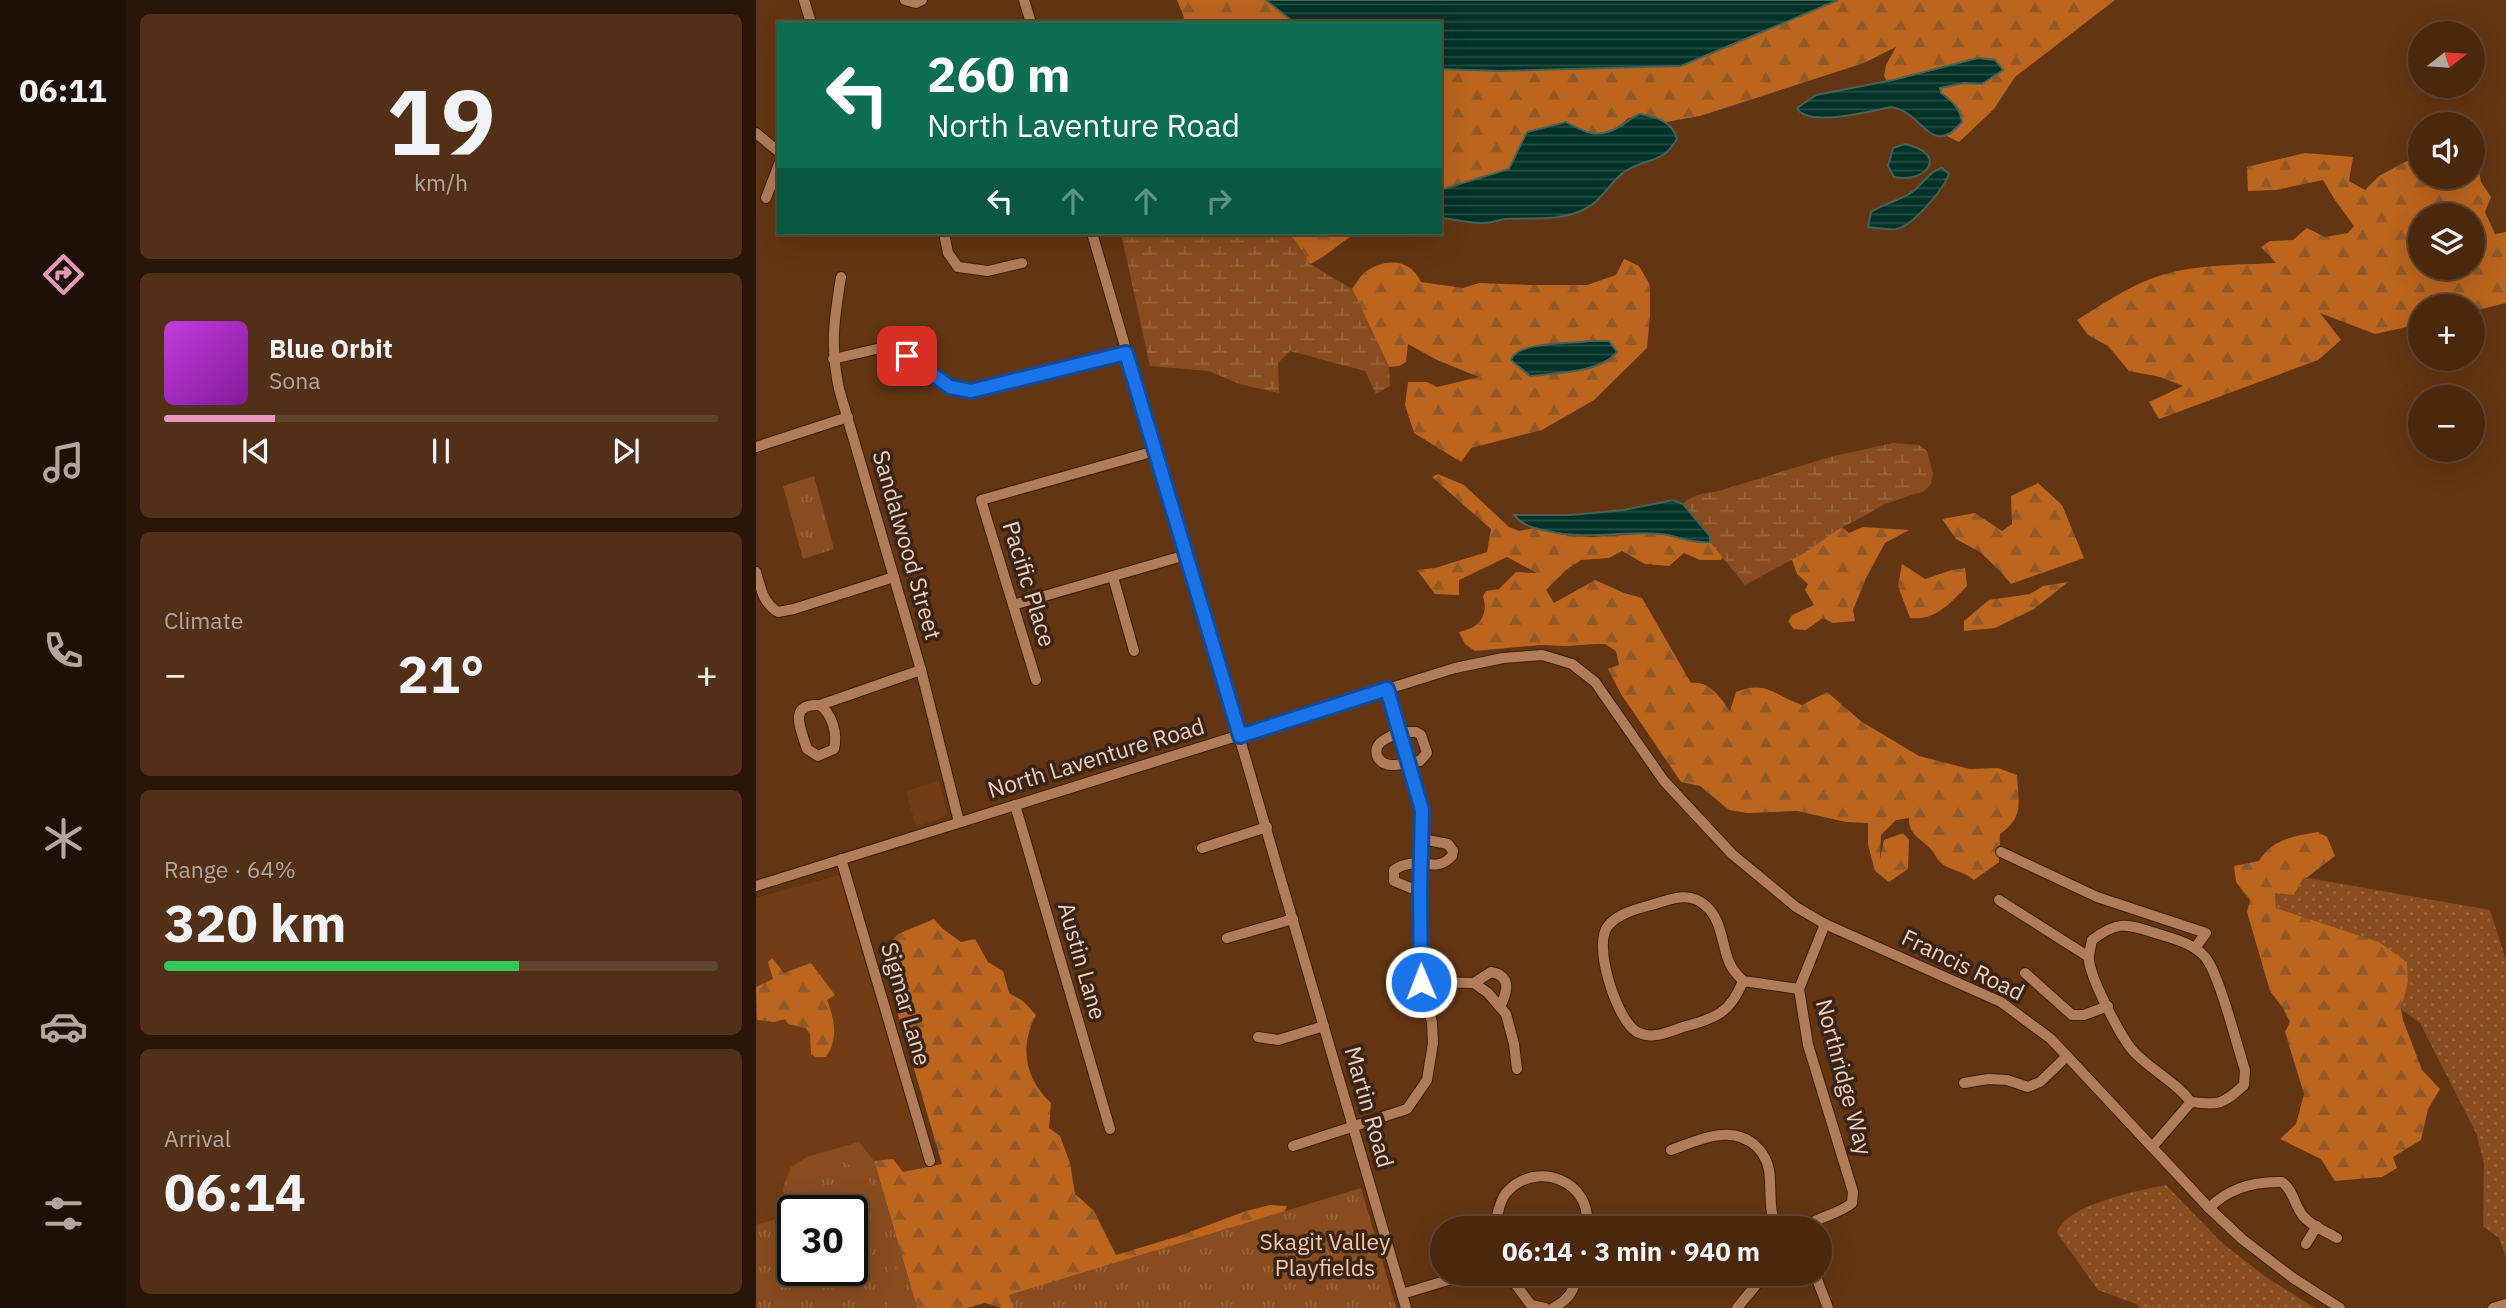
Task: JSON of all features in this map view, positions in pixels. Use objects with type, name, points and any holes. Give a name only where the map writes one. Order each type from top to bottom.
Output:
[{"type":"street","points":[[804,0],[810,21]]},
{"type":"street","points":[[905,0],[916,3],[922,0]]},
{"type":"street","points":[[1024,0],[1030,21]]},
{"type":"street","points":[[756,134],[777,150]]},
{"type":"street","points":[[766,198],[777,169]]},
{"type":"street","points":[[944,235],[948,254],[958,267],[988,271],[1022,263]]},
{"type":"street","name":"Martin Road","points":[[1093,235],[1406,1308]]},
{"type":"street","name":"Sandalwood Street","points":[[841,278],[832,335],[833,359],[921,670],[959,822]]},
{"type":"street","points":[[833,359],[894,345],[950,387],[971,391],[1126,353]]},
{"type":"street","points":[[756,447],[848,417]]},
{"type":"street","name":"Pacific Place","points":[[1036,680],[981,500],[1155,451]]},
{"type":"street","points":[[1013,605],[1186,555]]},
{"type":"street","points":[[756,572],[768,606],[778,612],[794,610],[894,577]]},
{"type":"street","points":[[1113,577],[1134,651]]},
{"type":"street","name":"North Laventure Road","points":[[756,886],[1455,668],[1503,658],[1542,655],[1572,664]]},
{"type":"street","name":"Francis Road","points":[[1572,664],[1595,682],[1664,780],[1724,846],[1796,907],[1825,924],[2001,1002],[2051,1039],[2208,1208],[2242,1239],[2293,1278],[2340,1308]]},
{"type":"street","points":[[820,705],[829,712],[836,740],[834,749],[818,755],[807,749],[798,720],[800,710],[808,704],[820,705],[921,670]]},
{"type":"street","points":[[1293,1146],[1407,1109],[1427,1080],[1433,1042],[1432,1022],[1421,982],[1422,810],[1387,689]]},
{"type":"street","points":[[1400,732],[1416,732],[1421,735],[1427,753],[1420,761],[1385,764],[1376,754],[1377,746],[1382,740],[1400,732]]},
{"type":"street","name":"Austin Lane","points":[[1015,805],[1110,1129]]},
{"type":"street","points":[[1202,848],[1267,827]]},
{"type":"street","points":[[1420,892],[1394,881],[1394,870],[1402,865],[1421,862],[1431,865],[1447,862],[1453,852],[1448,844],[1422,839]]},
{"type":"street","points":[[2001,852],[2098,897],[2206,933],[2195,948]]},
{"type":"street","name":"Sigmar Lane","points":[[841,859],[930,1161]]},
{"type":"street","points":[[1743,981],[1730,1005],[1717,1017],[1652,1036],[1638,1032],[1628,1025],[1621,1014],[1602,956],[1603,934],[1609,925],[1623,915],[1681,897],[1692,898],[1705,905],[1717,921],[1730,965],[1743,981],[1799,989]]},
{"type":"street","points":[[1999,900],[2089,957]]},
{"type":"street","points":[[1227,937],[1293,919]]},
{"type":"street","name":"Northridge Way","points":[[1825,924],[1799,989],[1808,1045],[1853,1192],[1852,1203],[1845,1209],[1827,1216]]},
{"type":"street","points":[[2122,924],[2195,948],[2207,958],[2214,974],[2245,1070],[2244,1085],[2229,1099],[2214,1105],[2191,1101],[2134,1053],[2108,1006],[2089,957],[2092,940],[2108,928],[2122,924]]},
{"type":"street","points":[[1421,982],[1474,983],[1491,972],[1501,974],[1506,981],[1507,990],[1501,1005]]},
{"type":"street","points":[[2025,974],[2072,1015],[2084,1015],[2108,1006]]},
{"type":"street","points":[[1474,983],[1501,1005],[1506,1014],[1517,1069]]},
{"type":"street","points":[[1258,1037],[1278,1040],[1324,1026]]},
{"type":"street","points":[[1964,1083],[1988,1079],[2007,1080],[2028,1087],[2039,1082],[2067,1056]]},
{"type":"street","points":[[2153,1146],[2191,1101]]},
{"type":"street","points":[[1671,1150],[1713,1136],[1732,1134],[1750,1140],[1765,1155],[1770,1178],[1773,1216]]},
{"type":"street","points":[[1498,1216],[1504,1194],[1520,1181],[1542,1175],[1568,1183],[1582,1198],[1587,1216]]},
{"type":"street","points":[[2208,1208],[2235,1189],[2255,1183],[2282,1182],[2291,1189],[2302,1216],[2337,1238]]},
{"type":"street","points":[[2306,1244],[2317,1226]]},
{"type":"street","points":[[1402,1294],[1430,1286]]},
{"type":"street","points":[[1517,1286],[1531,1305],[1545,1308]]},
{"type":"street","points":[[1553,1308],[1568,1300],[1574,1286]]},
{"type":"street","points":[[1737,1308],[1755,1286]]},
{"type":"street","points":[[1820,1286],[1828,1308]]},
{"type":"street","points":[[2493,1308],[2506,1304]]},
{"type":"shaded area","points":[[939,781],[946,815],[916,827],[906,791]]},
{"type":"shaded area","points":[[839,875],[921,1151],[975,1308],[756,1308],[756,898]]},
{"type":"green space","points":[[1177,0],[1266,0],[1292,21],[1183,21]]},
{"type":"green space","points":[[1838,0],[2115,0],[2015,77],[1994,109],[1959,142],[1916,115],[1884,76],[1886,65],[1896,47],[1864,63],[1700,116],[1666,122],[1653,116],[1628,118],[1612,130],[1598,134],[1566,122],[1548,127],[1525,139],[1509,169],[1442,189],[1442,69],[1499,71],[1681,66]]},
{"type":"green space","points":[[2305,153],[2353,157],[2349,181],[2365,190],[2379,176],[2408,160],[2408,189],[2485,188],[2491,197],[2485,212],[2495,234],[2506,232],[2506,303],[2485,308],[2485,294],[2408,294],[2408,327],[2375,334],[2320,313],[2341,340],[2318,360],[2159,419],[2149,402],[2183,386],[2160,377],[2129,371],[2108,346],[2088,335],[2077,320],[2123,292],[2153,278],[2198,268],[2276,263],[2261,247],[2270,241],[2293,240],[2307,228],[2325,237],[2348,233],[2354,226],[2323,180],[2276,190],[2248,191],[2247,167]]},
{"type":"green space","points":[[1121,235],[1290,235],[1310,264],[1352,289],[1389,367],[1390,386],[1376,394],[1365,371],[1290,351],[1278,363],[1279,393],[1239,384],[1209,371],[1150,366]]},
{"type":"green space","points":[[1290,235],[1354,235],[1310,264]]},
{"type":"green space","points":[[1624,259],[1639,266],[1650,285],[1647,348],[1594,400],[1542,430],[1471,448],[1461,462],[1414,433],[1405,405],[1408,382],[1427,382],[1437,387],[1479,377],[1437,360],[1408,344],[1406,362],[1389,367],[1352,289],[1365,272],[1389,263],[1397,263],[1411,269],[1421,282],[1463,288],[1479,283],[1587,285],[1616,275]]},
{"type":"green space","points":[[1893,443],[1919,445],[1927,451],[1933,473],[1931,484],[1924,491],[1885,504],[1745,585],[1683,504],[1698,495],[1830,457]]},
{"type":"green space","points":[[1438,474],[1464,485],[1509,527],[1519,531],[1535,528],[1570,536],[1592,537],[1660,533],[1700,543],[1710,542],[1727,550],[1721,560],[1700,560],[1684,553],[1669,566],[1645,564],[1622,551],[1609,558],[1581,560],[1566,570],[1546,590],[1554,603],[1595,580],[1642,598],[1691,683],[1709,687],[1730,711],[1736,692],[1746,689],[1770,690],[1802,705],[1827,692],[1862,722],[1919,756],[1970,769],[1998,768],[2017,775],[2017,815],[2000,834],[1999,862],[1974,880],[1940,862],[1913,832],[1909,818],[1896,820],[1881,835],[1880,859],[1884,840],[1903,833],[1909,840],[1908,869],[1889,882],[1875,871],[1868,845],[1868,823],[1846,822],[1797,811],[1747,813],[1729,810],[1700,786],[1681,782],[1621,694],[1608,669],[1619,665],[1616,651],[1605,644],[1541,645],[1475,651],[1465,644],[1459,632],[1472,628],[1481,620],[1485,610],[1483,596],[1486,591],[1499,589],[1516,572],[1537,573],[1507,557],[1459,580],[1459,595],[1435,594],[1417,570],[1435,568],[1487,552],[1491,529],[1432,477]]},
{"type":"green space","points":[[814,476],[834,549],[803,559],[783,486]]},
{"type":"green space","points":[[2038,483],[2062,505],[2084,558],[2011,584],[1980,552],[1956,539],[1942,519],[1975,513],[2002,531],[2012,524],[2011,496]]},
{"type":"green space","points":[[1836,522],[1849,533],[1863,527],[1909,530],[1885,543],[1853,610],[1855,621],[1833,623],[1823,618],[1806,630],[1794,629],[1788,622],[1792,615],[1814,605],[1805,590],[1808,584],[1797,574],[1791,557]]},
{"type":"green space","points":[[1902,564],[1925,579],[1965,568],[1967,586],[1935,614],[1910,618],[1898,586]]},
{"type":"green space","points":[[2068,582],[2034,609],[1995,628],[1964,631],[1964,621],[1989,600],[2030,594],[2043,586]]},
{"type":"green space","points":[[2318,832],[2327,837],[2335,856],[2301,882],[2294,895],[2275,893],[2276,908],[2379,942],[2407,962],[2408,982],[2401,1009],[2403,1020],[2422,1070],[2440,1089],[2428,1109],[2421,1140],[2393,1157],[2397,1168],[2382,1177],[2335,1181],[2321,1159],[2280,1139],[2296,1124],[2304,1094],[2285,1032],[2290,1022],[2270,991],[2247,912],[2250,900],[2236,882],[2234,866],[2259,861],[2270,848],[2284,840]]},
{"type":"green space","points":[[2308,878],[2490,910],[2506,960],[2506,1257],[2499,1238],[2483,1226],[2484,1164],[2477,1135],[2420,1023],[2401,1009],[2408,982],[2379,942],[2276,908],[2275,892],[2294,895],[2301,882]]},
{"type":"green space","points":[[934,919],[961,942],[975,939],[988,962],[1003,971],[1009,993],[1023,1001],[1036,1015],[1026,1051],[1030,1073],[1042,1094],[1051,1103],[1049,1128],[1060,1136],[1070,1163],[1075,1194],[1094,1211],[1116,1255],[1179,1236],[1246,1211],[1270,1205],[1287,1206],[1279,1226],[1284,1308],[1002,1308],[985,1303],[966,1308],[917,1308],[874,1161],[893,1159],[903,1172],[942,1164],[889,984],[885,949],[898,934]]},
{"type":"green space","points":[[772,958],[784,973],[811,963],[835,995],[827,1000],[832,1014],[834,1036],[826,1057],[811,1054],[810,1034],[806,1028],[788,1024],[785,1019],[774,1022],[757,1020],[756,987],[773,979],[768,962]]},
{"type":"green space","points":[[859,1142],[874,1161],[917,1308],[756,1308],[756,1225],[777,1219],[777,1286],[868,1286],[868,1195],[784,1195],[783,1189],[791,1167],[807,1157]]},
{"type":"green space","points":[[839,1152],[848,1156],[862,1167],[868,1176],[899,1281],[900,1298],[896,1308],[886,1308],[893,1293],[892,1286],[868,1205],[868,1195],[865,1195],[860,1178],[852,1167],[836,1160],[811,1166],[798,1178],[794,1195],[788,1195],[789,1179],[793,1170],[800,1163],[823,1154]]},
{"type":"green space","points":[[2166,1185],[2222,1243],[2266,1277],[2315,1308],[2140,1308],[2136,1304],[2098,1290],[2057,1233],[2063,1223],[2073,1214],[2104,1200]]},
{"type":"green space","name":"Skagit Valley Playfields","points":[[1361,1188],[1396,1308],[1013,1308],[1009,1295]]},
{"type":"water","points":[[1266,0],[1838,0],[1681,66],[1499,71],[1442,69],[1442,21],[1292,21]]},
{"type":"water","points":[[1978,58],[1995,60],[2003,70],[1982,84],[1964,83],[1940,88],[1941,93],[1957,109],[1962,122],[1942,136],[1934,135],[1902,110],[1891,107],[1826,118],[1803,114],[1797,108],[1816,95],[1893,80]]},
{"type":"water","points":[[1640,114],[1657,118],[1671,128],[1677,139],[1661,156],[1623,173],[1585,209],[1566,216],[1505,219],[1486,223],[1442,218],[1442,189],[1509,169],[1527,132],[1566,122],[1595,134],[1608,132]]},
{"type":"water","points":[[1905,144],[1927,154],[1930,161],[1928,167],[1916,176],[1894,177],[1888,166],[1893,148]]},
{"type":"water","points":[[1942,168],[1949,174],[1946,181],[1927,206],[1911,221],[1896,229],[1868,227],[1871,212],[1908,195]]},
{"type":"water","points":[[1609,341],[1617,352],[1609,359],[1589,368],[1530,376],[1511,360],[1523,349],[1534,346]]},
{"type":"water","points":[[1673,500],[1683,504],[1710,536],[1710,542],[1647,533],[1563,534],[1529,526],[1514,515],[1570,515],[1624,510]]},
{"type":"route","points":[[907,356],[950,387],[971,391],[1126,353],[1240,736],[1387,689],[1422,810],[1421,982]]}]
